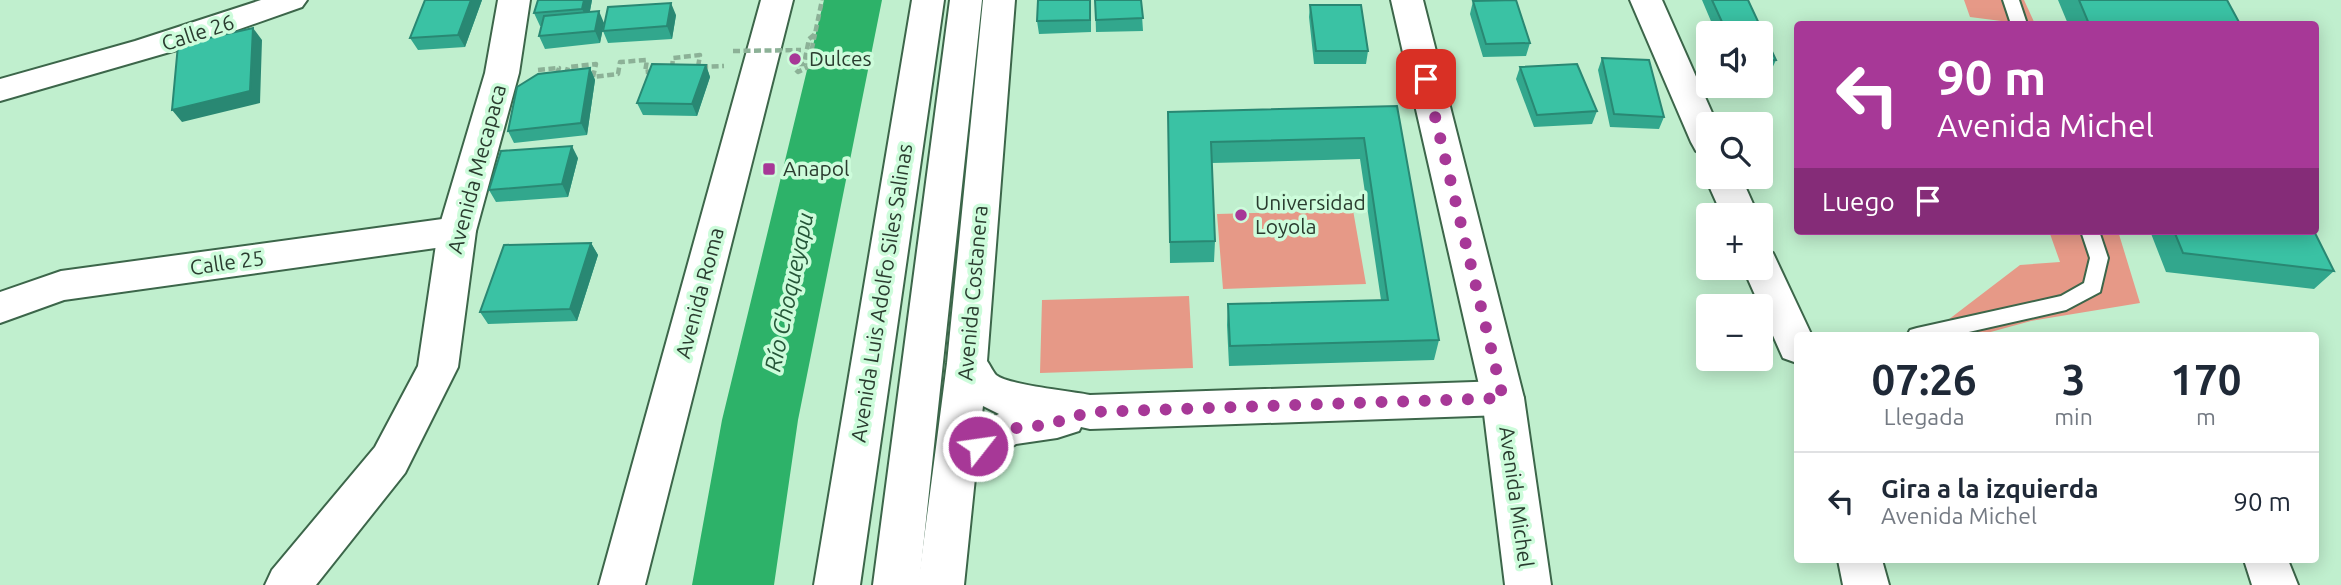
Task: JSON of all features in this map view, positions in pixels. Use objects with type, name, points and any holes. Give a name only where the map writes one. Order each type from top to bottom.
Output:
[{"type":"street","name":"Calle 26","points":[[0,90],[144,51],[240,20],[291,0]]},
{"type":"street","name":"Avenida Mecapaca","points":[[288,585],[390,460],[438,368],[457,231],[502,73],[514,0]]},
{"type":"street","name":"Avenida Roma","points":[[622,585],[777,0]]},
{"type":"street","name":"Avenida Luis Adolfo Siles Salinas","points":[[837,585],[928,0]]},
{"type":"street","name":"Avenida Luis Adolfo Siles Salinas","points":[[896,585],[966,0]]},
{"type":"street","name":"Avenida Costanera","points":[[941,585],[967,363],[999,0]]},
{"type":"street","name":"Avenida Michel","points":[[1407,0],[1503,398],[1528,585]]},
{"type":"street","points":[[1646,0],[1696,115]]},
{"type":"street","name":"Calle 25","points":[[0,308],[61,286],[457,231]]},
{"type":"street","points":[[1767,280],[1794,340]]},
{"type":"street","points":[[967,363],[982,387],[1010,401],[1045,403],[1090,412],[1503,398]]},
{"type":"street","points":[[954,471],[978,446],[1007,429],[1046,425],[1090,412]]},
{"type":"street","points":[[1861,563],[1866,585]]},
{"type":"street","points":[[2267,563],[2275,585]]},
{"type":"lane","points":[[2011,0],[2018,21]]},
{"type":"lane","points":[[1935,332],[2066,302],[2093,286],[2099,258],[2091,235]]},
{"type":"path","points":[[789,66],[798,72],[808,67],[822,0]]},
{"type":"path","points":[[733,51],[801,50],[798,64],[804,64],[809,39],[815,34]]},
{"type":"path","points":[[672,70],[673,58],[700,55],[698,67],[709,66]]},
{"type":"path","points":[[502,73],[559,68],[555,80],[565,79],[568,67],[596,64],[593,77],[618,74],[620,62],[647,60],[645,72],[659,71]]},
{"type":"shaded area","points":[[1964,0],[2024,0],[2034,21],[2001,21],[1970,17]]},
{"type":"shaded area","points":[[1353,210],[1366,284],[1223,289],[1217,214]]},
{"type":"shaded area","points":[[2050,235],[2119,235],[2140,303],[2031,321],[1991,332],[1932,332],[2020,265],[2060,262]]},
{"type":"shaded area","points":[[1189,296],[1193,368],[1040,373],[1042,300]]},
{"type":"building","points":[[425,0],[471,0],[458,35],[410,38]]},
{"type":"building","points":[[538,0],[584,0],[582,9],[534,13]]},
{"type":"building","points":[[1038,0],[1090,0],[1090,20],[1037,21]]},
{"type":"building","points":[[1095,0],[1141,0],[1143,18],[1096,20]]},
{"type":"building","points":[[1516,0],[1530,43],[1486,44],[1473,1]]},
{"type":"building","points":[[1712,0],[1748,0],[1758,21],[1722,21]]},
{"type":"building","points":[[2079,0],[2227,0],[2238,21],[2088,21]]},
{"type":"building","points":[[671,3],[667,26],[603,31],[608,7]]},
{"type":"building","points":[[1310,5],[1361,5],[1368,51],[1316,51]]},
{"type":"building","points":[[599,11],[595,31],[539,36],[544,16]]},
{"type":"building","points":[[253,28],[250,91],[172,110],[178,45]]},
{"type":"building","points":[[1602,58],[1649,60],[1664,117],[1614,114]]},
{"type":"building","points":[[652,64],[706,65],[692,104],[637,103]]},
{"type":"building","points":[[1577,64],[1597,111],[1537,115],[1520,67]]},
{"type":"building","points":[[590,68],[581,123],[508,131],[517,87],[538,74]]},
{"type":"building","points":[[1397,106],[1439,340],[1230,346],[1228,304],[1388,300],[1364,138],[1211,142],[1215,241],[1170,242],[1168,112]]},
{"type":"building","points":[[572,146],[562,184],[489,190],[501,151]]},
{"type":"building","points":[[2176,235],[2316,235],[2334,271],[2183,253]]},
{"type":"building","points":[[591,243],[570,309],[480,312],[504,245]]},
{"type":"waterway","name":"Río Choqueyapu","points":[[733,585],[760,420],[853,0]]},
{"type":"place","name":"Dulces","points":[[795,59]]},
{"type":"place","name":"Anapol","points":[[769,169]]},
{"type":"place","name":"Universidad Loyola","points":[[1241,215]]},
{"type":"route","points":[[978,446],[1007,429],[1046,425],[1090,412],[1503,398],[1426,79]]}]
